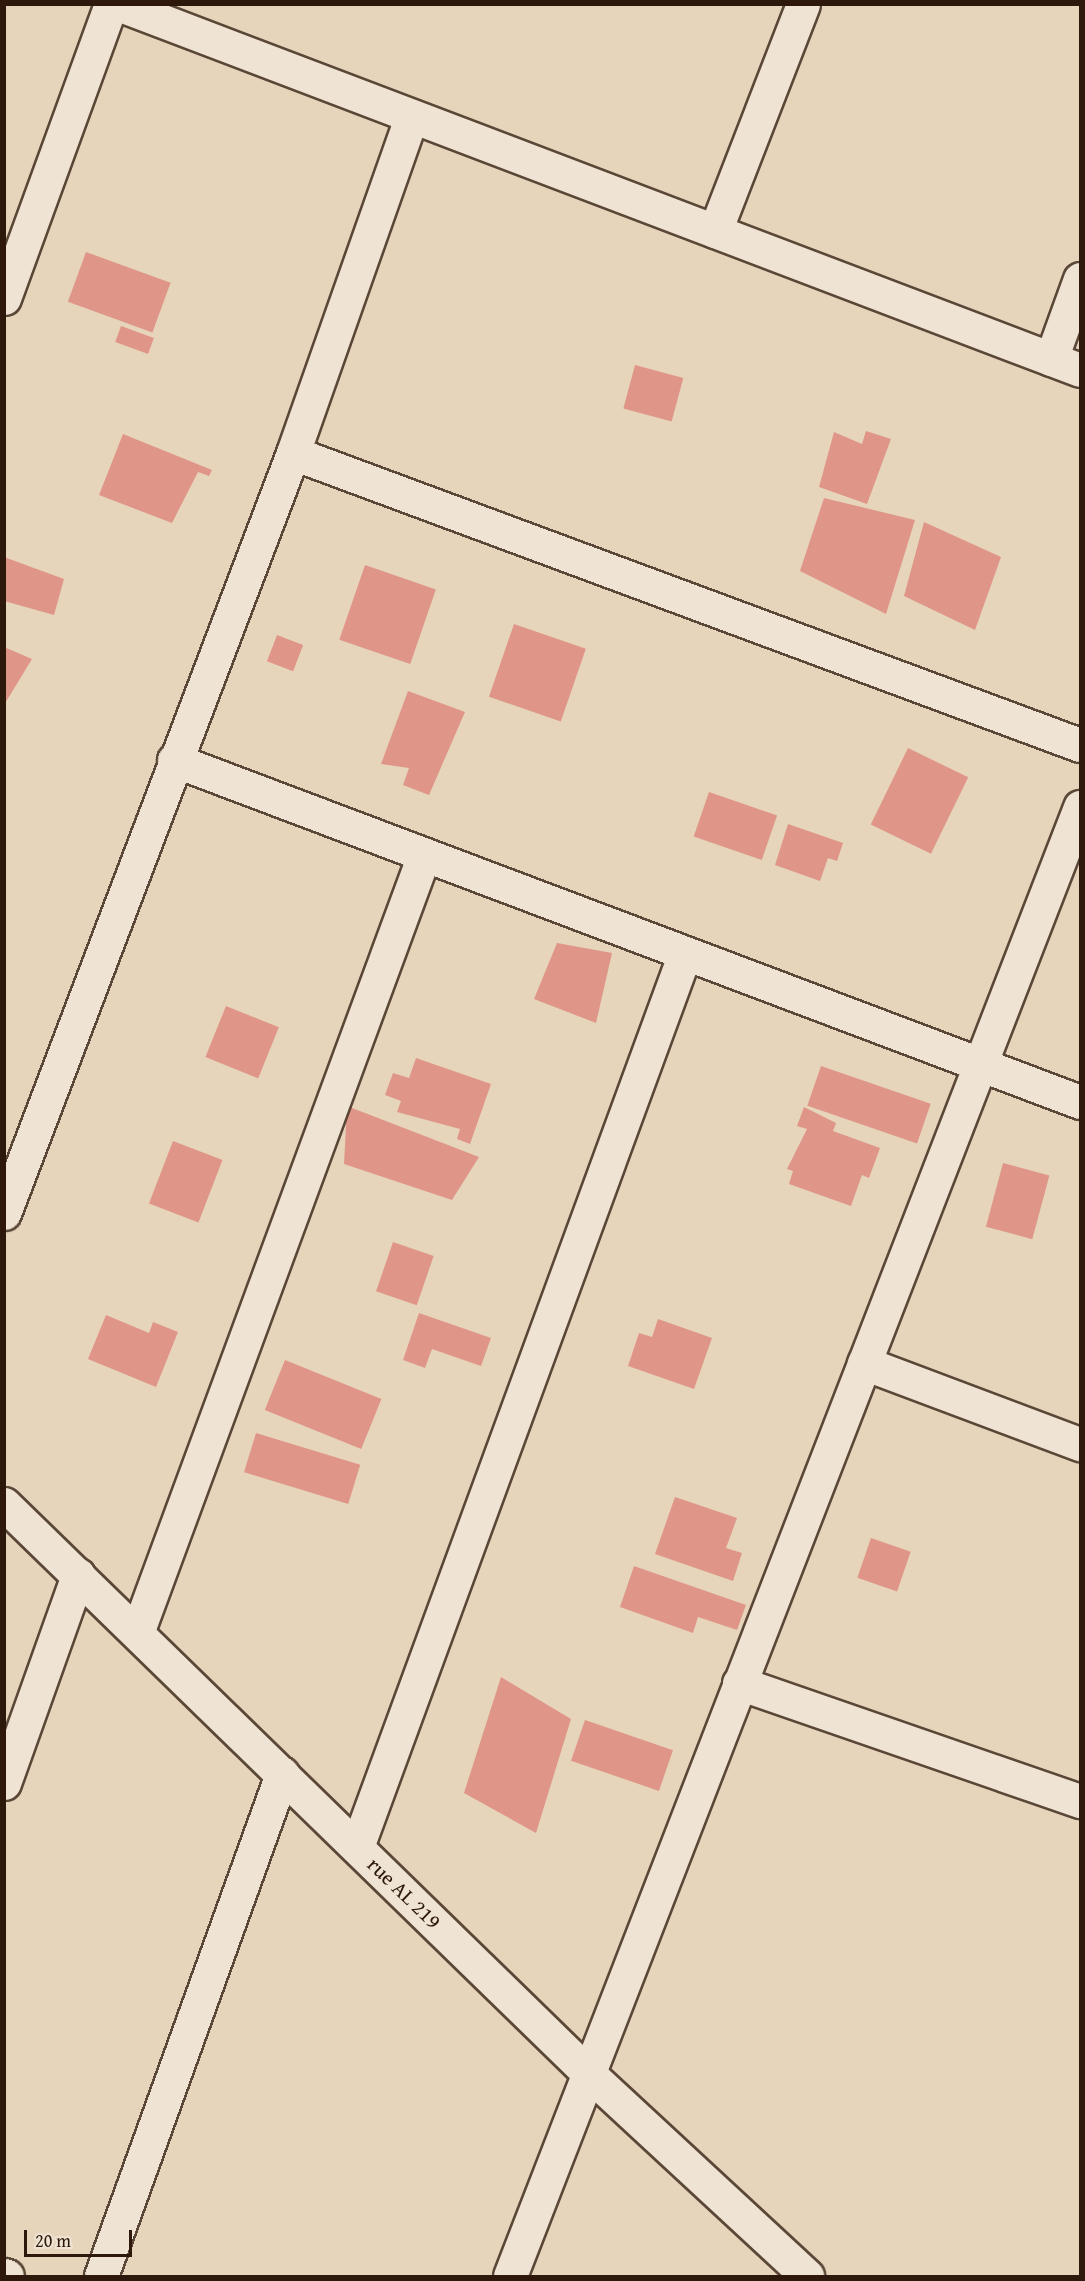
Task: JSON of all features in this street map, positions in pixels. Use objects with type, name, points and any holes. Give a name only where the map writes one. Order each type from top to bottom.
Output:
[{"type":"street","points":[[4,298],[111,4]]},
{"type":"street","points":[[118,4],[1066,364],[1080,279]]},
{"type":"street","points":[[715,231],[803,4]]},
{"type":"street","points":[[4,1213],[174,760],[293,453],[412,116]]},
{"type":"street","points":[[293,453],[1080,744]]},
{"type":"street","points":[[174,760],[1080,1102]]},
{"type":"street","points":[[510,2277],[587,2072],[1080,807]]},
{"type":"street","points":[[137,1633],[424,855]]},
{"type":"street","points":[[357,1847],[686,953]]},
{"type":"street","points":[[864,1363],[1080,1444]]},
{"type":"street","name":"rue AL 219","points":[[4,1504],[587,2072],[807,2277]]},
{"type":"street","points":[[4,1783],[78,1575]]},
{"type":"street","points":[[739,1683],[1080,1802]]},
{"type":"street","points":[[101,2277],[282,1774]]},
{"type":"building","points":[[86,252],[171,283],[152,333],[68,302]]},
{"type":"building","points":[[121,326],[154,338],[148,354],[115,342]]},
{"type":"building","points":[[635,365],[683,378],[672,421],[623,408]]},
{"type":"building","points":[[866,431],[891,439],[867,504],[819,487],[834,432],[862,444]]},
{"type":"building","points":[[123,434],[212,470],[209,476],[198,472],[172,523],[99,495]]},
{"type":"building","points":[[824,498],[915,520],[886,614],[800,571]]},
{"type":"building","points":[[924,522],[1001,557],[975,630],[904,596]]},
{"type":"building","points":[[4,557],[64,579],[54,615],[4,601]]},
{"type":"building","points":[[365,565],[436,589],[410,664],[339,640]]},
{"type":"building","points":[[514,624],[586,649],[561,722],[489,697]]},
{"type":"building","points":[[277,635],[303,645],[293,671],[267,661]]},
{"type":"building","points":[[4,647],[32,659],[4,705]]},
{"type":"building","points":[[408,691],[465,712],[429,795],[403,785],[409,768],[381,764]]},
{"type":"building","points":[[908,748],[968,777],[931,854],[871,824]]},
{"type":"building","points":[[709,792],[777,815],[762,860],[694,836]]},
{"type":"building","points":[[788,824],[843,843],[837,861],[828,858],[820,881],[775,865]]},
{"type":"building","points":[[557,943],[612,953],[596,1023],[534,999]]},
{"type":"building","points":[[226,1006],[279,1027],[258,1078],[205,1057]]},
{"type":"building","points":[[416,1058],[491,1084],[470,1144],[457,1139],[460,1129],[397,1112],[401,1101],[385,1095],[393,1073],[409,1078]]},
{"type":"building","points":[[821,1066],[931,1104],[917,1143],[807,1106]]},
{"type":"building","points":[[347,1106],[479,1157],[452,1200],[344,1164]]},
{"type":"building","points":[[804,1107],[836,1123],[833,1131],[880,1148],[869,1178],[862,1175],[851,1206],[789,1184],[793,1171],[787,1169],[807,1129],[797,1126]]},
{"type":"building","points":[[173,1141],[222,1160],[198,1223],[149,1204]]},
{"type":"building","points":[[1003,1163],[1049,1175],[1032,1239],[986,1227]]},
{"type":"building","points":[[393,1242],[434,1256],[417,1305],[376,1291]]},
{"type":"building","points":[[419,1313],[491,1338],[481,1366],[432,1349],[425,1368],[403,1360]]},
{"type":"building","points":[[106,1315],[149,1333],[153,1322],[178,1332],[156,1387],[88,1359]]},
{"type":"building","points":[[658,1319],[712,1338],[694,1389],[628,1366],[639,1333],[652,1337]]},
{"type":"building","points":[[285,1360],[381,1399],[361,1449],[265,1410]]},
{"type":"building","points":[[256,1433],[360,1465],[348,1504],[244,1472]]},
{"type":"building","points":[[675,1497],[737,1518],[726,1548],[742,1553],[733,1581],[655,1554]]},
{"type":"building","points":[[871,1538],[911,1552],[897,1591],[857,1578]]},
{"type":"building","points":[[634,1566],[746,1605],[737,1630],[698,1617],[693,1633],[620,1607]]},
{"type":"building","points":[[501,1677],[571,1719],[536,1833],[464,1793]]},
{"type":"building","points":[[585,1720],[673,1750],[659,1791],[571,1761]]}]
